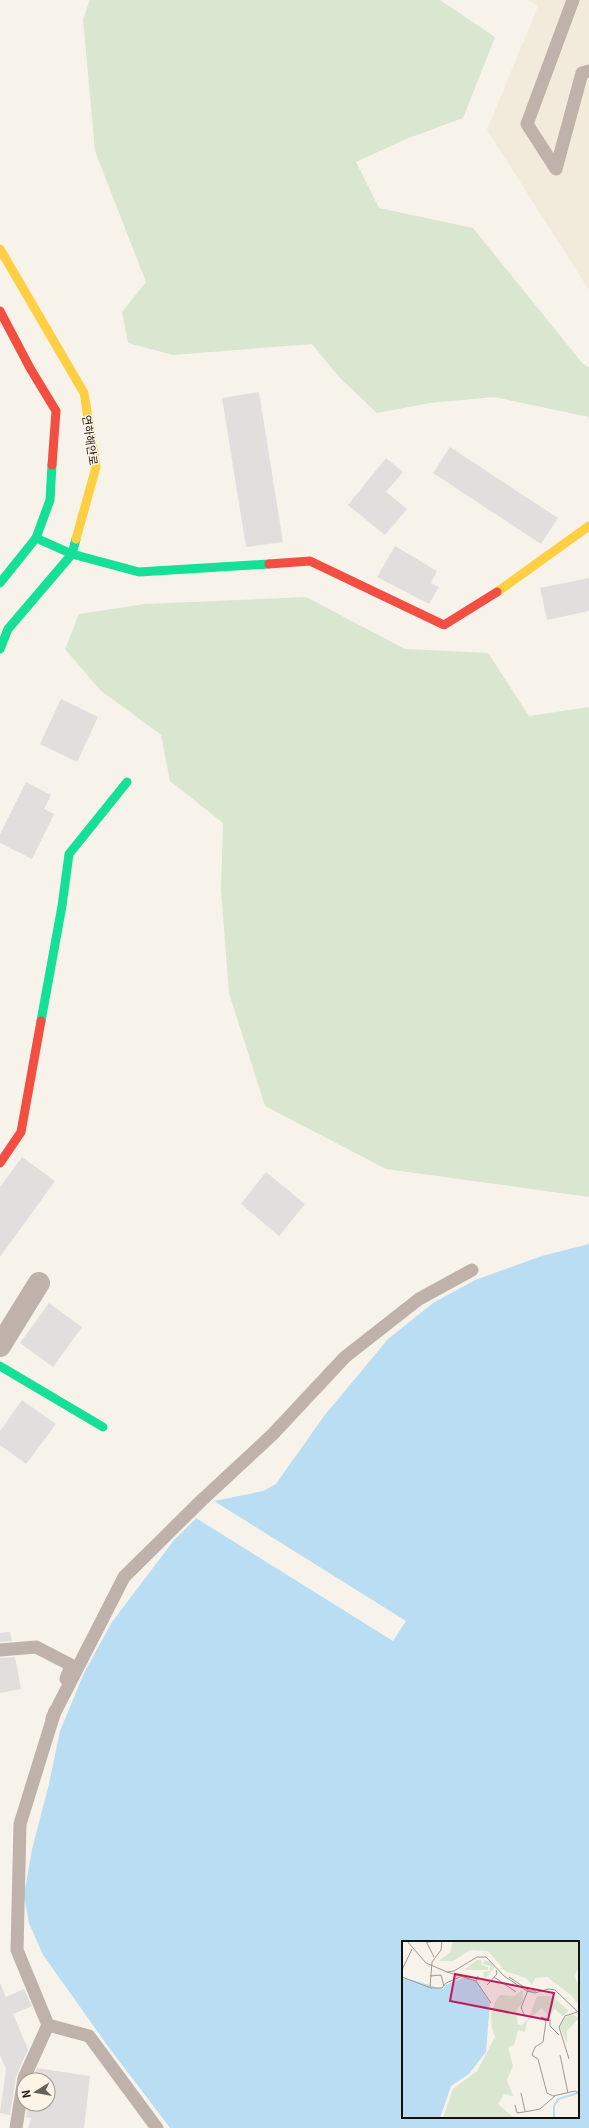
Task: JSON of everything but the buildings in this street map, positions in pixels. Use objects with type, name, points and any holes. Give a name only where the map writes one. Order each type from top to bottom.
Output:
[{"type":"street","name":"연하해안로","points":[[0,249],[84,393],[96,467],[72,554],[8,630],[0,650]]},
{"type":"street","points":[[0,311],[30,368],[56,411],[50,500],[36,538],[0,583]]},
{"type":"street","points":[[36,538],[72,554],[139,572],[310,561],[444,625],[513,583],[589,526]]},
{"type":"street","points":[[0,1164],[21,1132],[62,906],[69,854],[127,782]]},
{"type":"street","points":[[0,1346],[39,1283]]},
{"type":"street","points":[[0,1366],[103,1427]]},
{"type":"lane","points":[[573,0],[527,124],[556,170],[582,74],[589,71]]},
{"type":"lane","points":[[52,1718],[124,1577],[202,1500],[272,1435],[345,1357],[419,1299],[472,1270]]},
{"type":"lane","points":[[0,1650],[36,1648],[71,1665],[52,1718],[20,1824],[17,1950],[48,2025],[24,2078],[16,2128]]},
{"type":"lane","points":[[48,2025],[89,2036],[157,2128]]},
{"type":"shaded area","points":[[527,0],[589,0],[589,290],[487,130],[538,6]]},
{"type":"green space","points":[[90,0],[440,0],[495,37],[463,118],[406,139],[356,162],[379,208],[473,228],[583,364],[589,367],[589,417],[494,397],[430,403],[377,413],[339,377],[312,344],[173,355],[128,343],[122,312],[146,282],[95,151],[83,19]]},
{"type":"green space","points":[[306,597],[405,649],[488,653],[529,716],[589,707],[589,1197],[386,1169],[265,1106],[229,993],[221,890],[223,823],[170,781],[161,735],[100,690],[65,649],[79,614],[145,604]]},
{"type":"water","points":[[589,1244],[589,2128],[170,2128],[109,2048],[43,1955],[29,1923],[24,1896],[32,1849],[49,1784],[60,1731],[84,1673],[112,1622],[174,1540],[214,1501],[263,1491],[276,1484],[324,1416],[388,1339],[433,1303],[475,1280],[542,1256]]},
{"type":"pier","points":[[214,1501],[406,1621],[393,1641],[196,1518]]},
{"type":"pier","points":[[43,1955],[109,2048],[170,2128],[168,2128],[107,2049],[68,1995],[44,1959]]},
{"type":"traffic: fast","points":[[0,583],[36,538],[50,500],[52,465]]},
{"type":"traffic: fast","points":[[36,538],[72,554],[139,572],[269,564]]},
{"type":"traffic: fast","points":[[0,649],[8,629],[72,554],[76,539]]},
{"type":"traffic: fast","points":[[41,1021],[62,906],[69,854],[127,782]]},
{"type":"traffic: fast","points":[[0,1366],[103,1427]]},
{"type":"traffic: slow","points":[[0,249],[84,393],[96,467],[76,539]]},
{"type":"traffic: slow","points":[[497,592],[589,526]]},
{"type":"traffic: jam","points":[[0,311],[30,368],[56,411],[52,465]]},
{"type":"traffic: jam","points":[[269,564],[310,561],[444,625],[497,592]]},
{"type":"traffic: jam","points":[[0,1163],[21,1132],[41,1021]]}]
